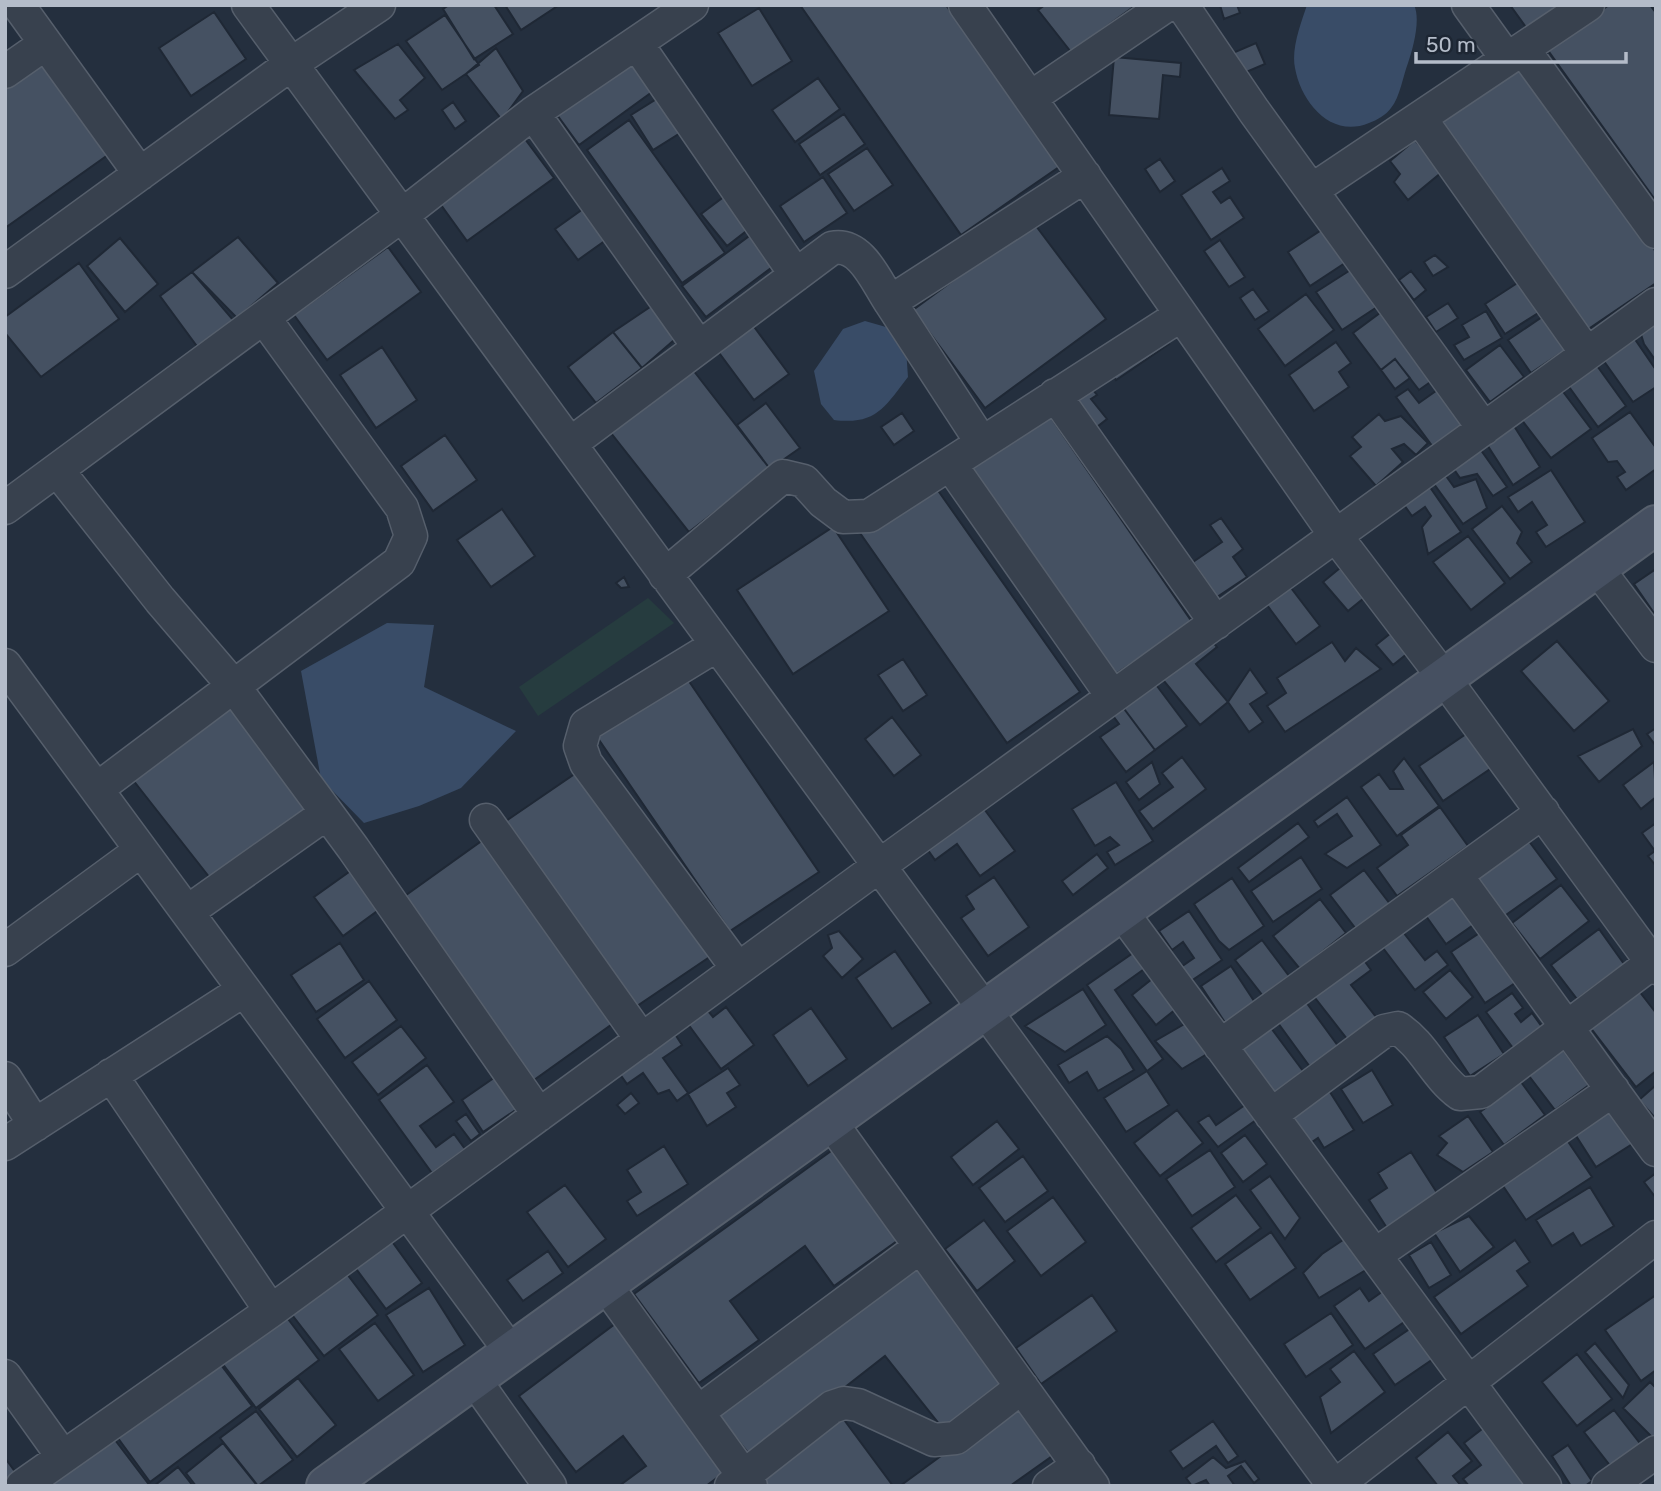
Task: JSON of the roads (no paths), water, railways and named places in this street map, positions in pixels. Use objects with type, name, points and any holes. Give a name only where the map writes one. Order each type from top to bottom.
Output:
[{"type":"street","points":[[18,5],[141,174]]},
{"type":"street","points":[[248,5],[1334,1486],[1656,1237]]},
{"type":"street","points":[[5,272],[291,65],[379,5]]},
{"type":"street","points":[[5,508],[401,216],[533,113],[692,5]]},
{"type":"street","points":[[965,5],[1336,537],[1444,678],[1654,966],[1480,1092],[1460,1094],[1451,1087],[1409,1035],[1398,1028],[1384,1031],[1271,1115]]},
{"type":"street","points":[[1030,98],[1167,5]]},
{"type":"street","points":[[1182,5],[1254,111],[1484,429]]},
{"type":"street","points":[[1468,5],[1515,54],[1656,232]]},
{"type":"street","points":[[1312,190],[1588,5]]},
{"type":"street","points":[[5,72],[46,44]]},
{"type":"street","points":[[637,44],[796,275]]},
{"type":"street","points":[[533,113],[699,347]]},
{"type":"street","points":[[1420,118],[1587,354]]},
{"type":"street","points":[[890,302],[1085,176]]},
{"type":"street","points":[[570,444],[832,248],[844,245],[856,251],[982,443]]},
{"type":"street","points":[[22,1486],[408,1212],[879,866],[1656,304]]},
{"type":"street","points":[[665,575],[783,476],[804,481],[823,502],[843,517],[870,516],[1181,315]]},
{"type":"street","points":[[97,789],[232,684],[399,562],[411,536],[402,508],[264,318]]},
{"type":"street","points":[[1055,395],[1216,622]]},
{"type":"street","points":[[950,464],[1112,697]]},
{"type":"street","points":[[58,471],[159,600],[232,684],[327,813],[539,1115]]},
{"type":"street","points":[[326,1486],[1656,525]]},
{"type":"street","points":[[1597,568],[1656,646]]},
{"type":"street","points":[[717,645],[586,725],[580,746],[586,763],[738,969]]},
{"type":"street","points":[[5,665],[511,1352]]},
{"type":"street","points":[[1220,1046],[1543,812]]},
{"type":"street","points":[[187,912],[327,813]]},
{"type":"street","points":[[486,820],[642,1040]]},
{"type":"street","points":[[5,950],[141,851]]},
{"type":"street","points":[[1456,875],[1656,1150]]},
{"type":"street","points":[[1121,911],[1545,1486]]},
{"type":"street","points":[[5,1144],[244,989]]},
{"type":"street","points":[[111,1075],[271,1311]]},
{"type":"street","points":[[5,1079],[35,1125]]},
{"type":"street","points":[[1375,1255],[1613,1090]]},
{"type":"street","points":[[830,1121],[1086,1476],[1049,1486]]},
{"type":"street","points":[[698,1412],[920,1247]]},
{"type":"street","points":[[605,1284],[698,1412],[742,1482],[832,1407],[844,1403],[858,1405],[934,1440],[945,1441],[956,1438],[1022,1387]]},
{"type":"street","points":[[5,1376],[63,1457]]},
{"type":"street","points":[[474,1379],[550,1486]]},
{"type":"street","points":[[1608,1486],[1656,1452]]},
{"type":"water","points":[[1307,5],[1414,5],[1416,26],[1410,57],[1397,98],[1389,111],[1381,117],[1355,127],[1342,126],[1330,122],[1311,105],[1298,81],[1294,61],[1297,36]]},
{"type":"water","points":[[865,321],[893,329],[906,349],[908,377],[885,406],[870,417],[848,421],[834,420],[821,404],[814,371],[843,329]]},
{"type":"water","points":[[387,623],[434,625],[424,687],[516,731],[461,788],[419,806],[364,823],[321,779],[301,671]]}]
